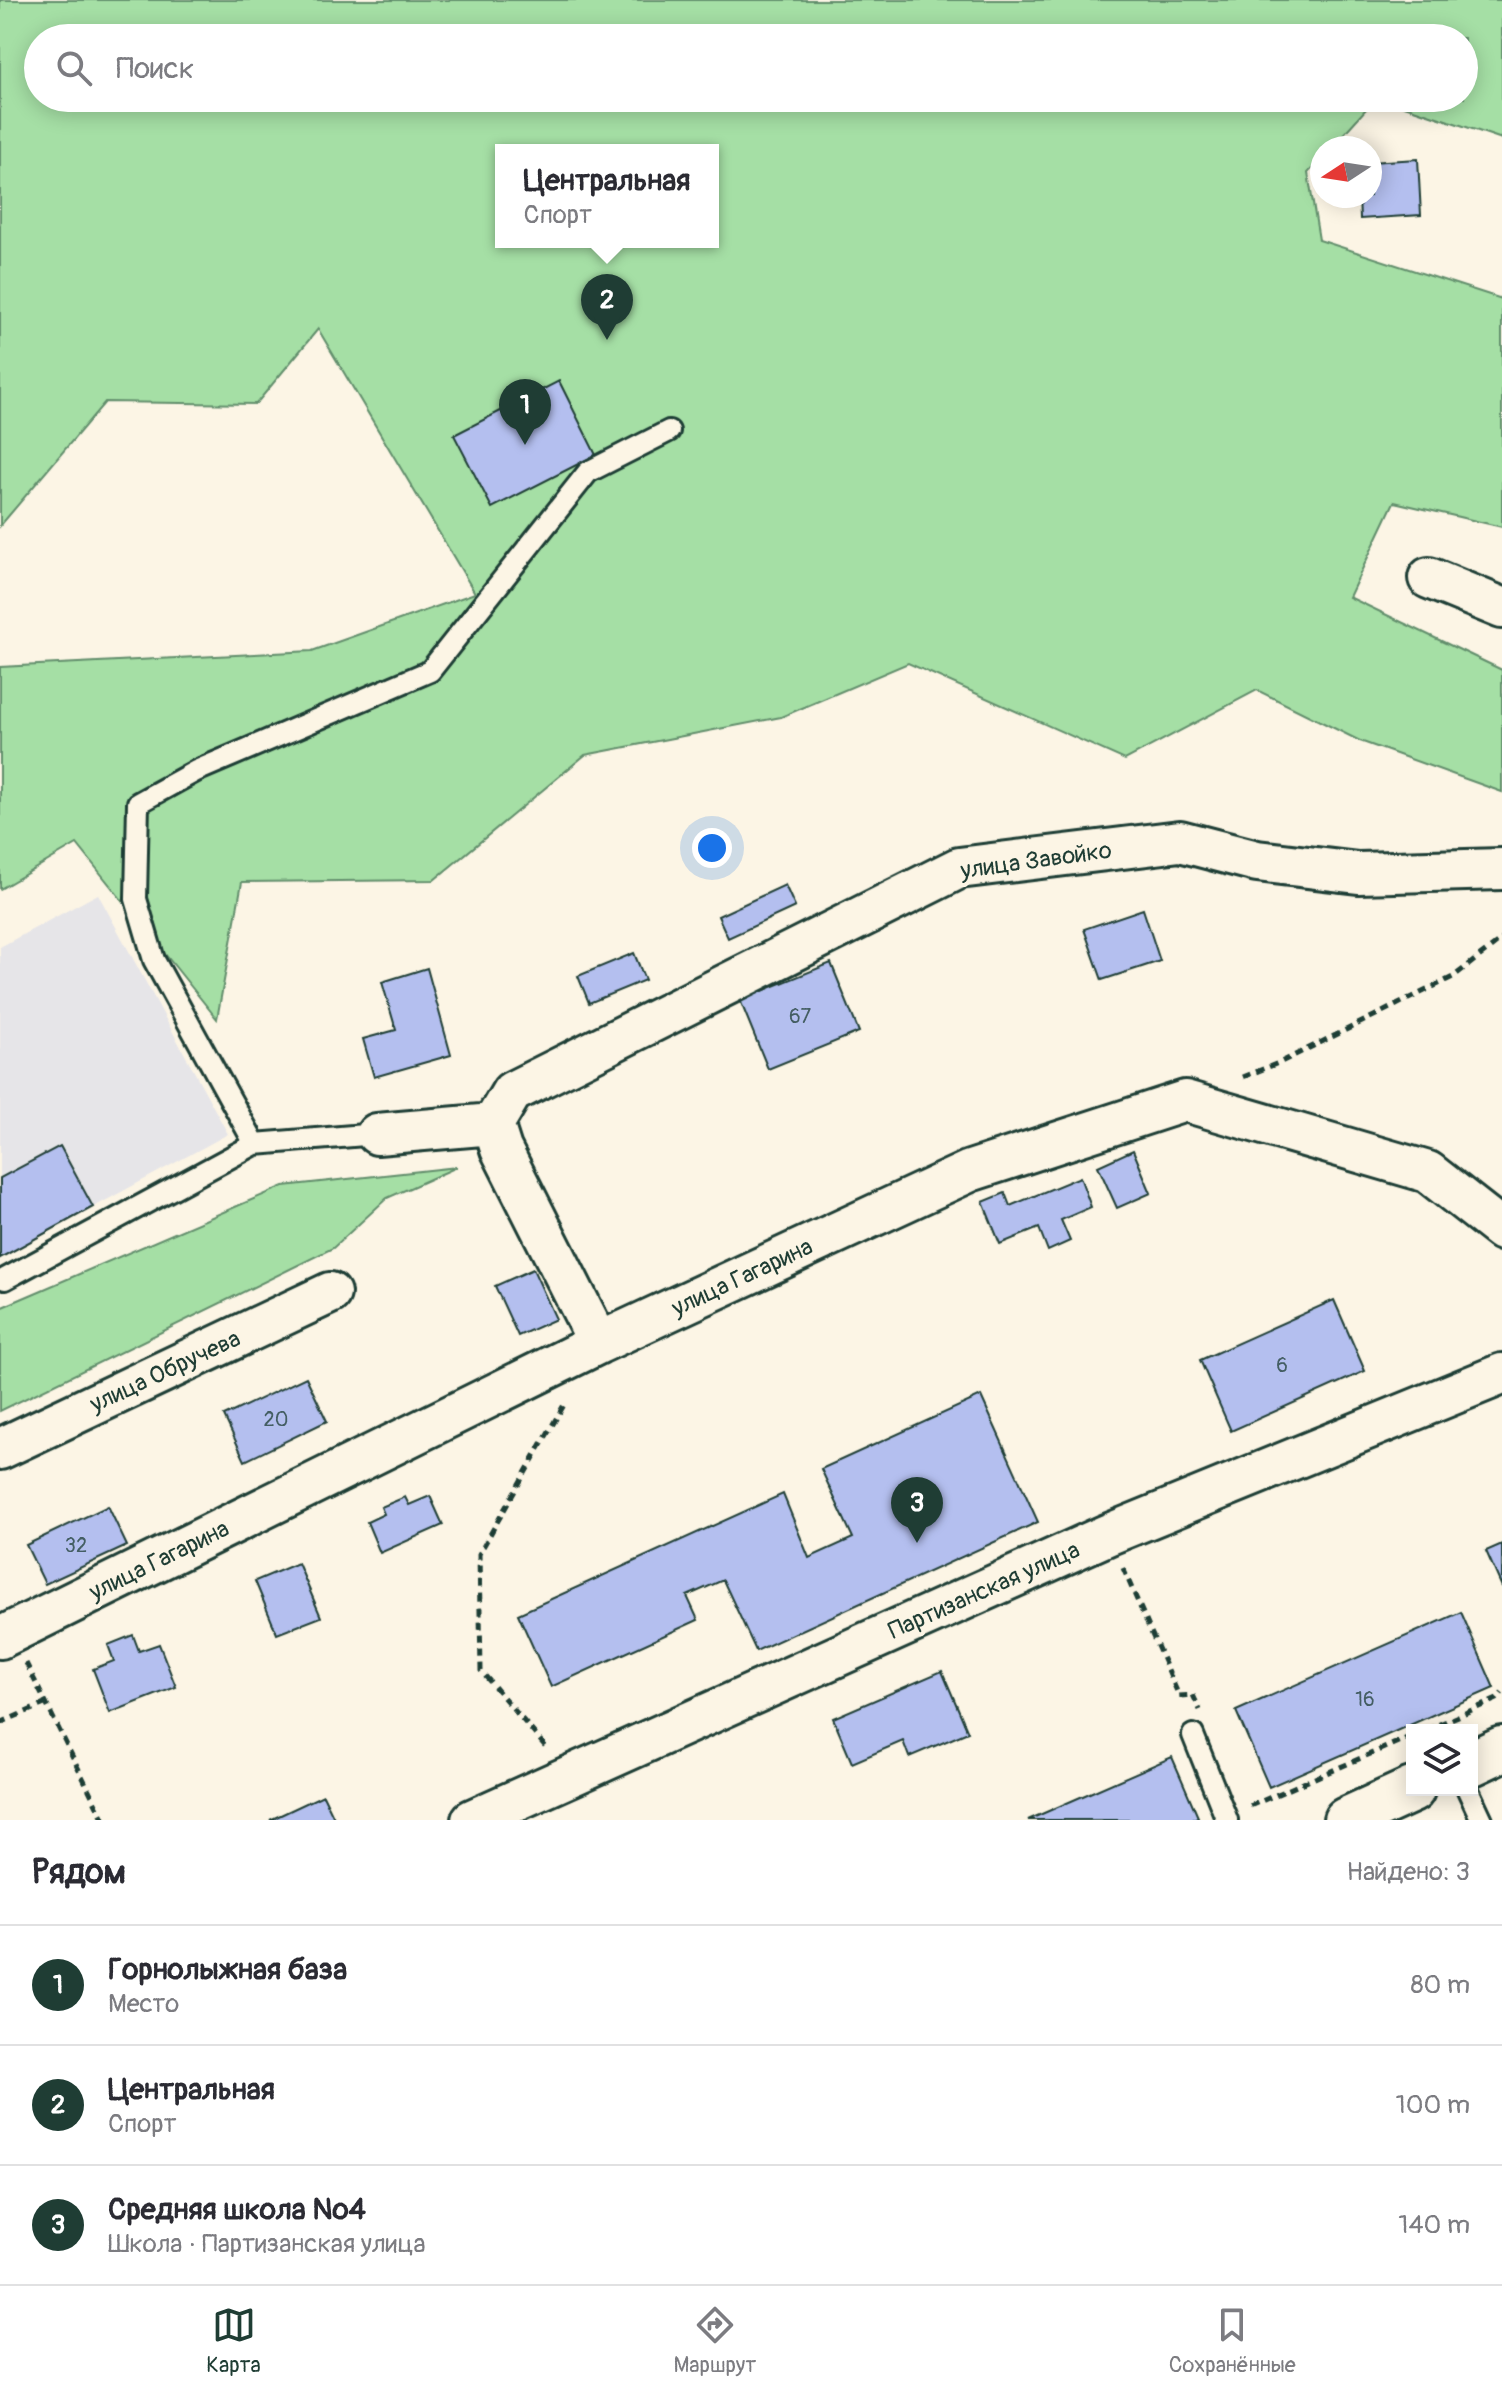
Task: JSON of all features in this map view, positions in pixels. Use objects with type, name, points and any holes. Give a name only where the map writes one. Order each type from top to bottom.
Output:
[{"type":"main road","points":[[1478,1760],[1502,1749]]},
{"type":"main road","points":[[1346,1820],[1406,1793]]},
{"type":"street","points":[[1429,578],[1502,608]]},
{"type":"street","name":"улица Завойко","points":[[493,1124],[512,1092],[959,868],[1180,841],[1257,861],[1358,873],[1502,869]]},
{"type":"street","name":"улица Гагарина","points":[[0,1638],[599,1343],[970,1171],[1185,1101],[1428,1172],[1502,1230]]},
{"type":"street","points":[[377,1134],[493,1124],[501,1149],[599,1343]]},
{"type":"street","name":"улица Обручева","points":[[0,1449],[330,1293]]},
{"type":"street","name":"Партизанская улица","points":[[472,1820],[1107,1535],[1502,1374]]},
{"type":"lane","points":[[255,1144],[154,960],[136,899],[138,803],[196,771],[430,671],[588,472],[669,431]]},
{"type":"lane","points":[[5,1279],[255,1144],[377,1134]]},
{"type":"lane","points":[[1199,1730],[1234,1815]]},
{"type":"lane","points":[[1471,1796],[1482,1820]]},
{"type":"path","points":[[1240,1078],[1281,1062],[1453,977],[1502,939]]},
{"type":"path","points":[[569,1395],[479,1554],[481,1671],[571,1776]]},
{"type":"path","points":[[1122,1566],[1179,1696],[1193,1695],[1199,1730]]},
{"type":"path","points":[[1440,1724],[1497,1699],[1502,1693]]},
{"type":"path","points":[[0,1723],[47,1703],[104,1820]]},
{"type":"path","points":[[1234,1815],[1406,1739]]},
{"type":"shaded area","points":[[98,894],[228,1134],[0,1258],[0,947]]},
{"type":"green space","points":[[0,0],[1502,0],[1502,139],[1422,112],[1478,112],[1478,24],[24,24],[24,112],[1363,112],[1342,136],[1310,136],[1310,208],[1314,208],[1319,240],[1502,299],[1502,527],[1394,502],[1349,597],[1502,670],[1502,792],[1360,741],[1257,690],[1125,760],[908,663],[781,717],[585,755],[434,880],[242,882],[217,1019],[77,844],[0,889],[0,667],[312,651],[475,593],[318,329],[256,404],[105,402],[0,526]]},
{"type":"green space","points":[[457,1167],[387,1198],[333,1248],[0,1411],[0,1308],[284,1186]]},
{"type":"building","points":[[1418,159],[1421,215],[1360,219],[1360,208],[1382,208],[1382,161]]},
{"type":"building","points":[[559,381],[596,455],[492,508],[454,435]]},
{"type":"building","points":[[785,885],[795,907],[728,938],[718,916]]},
{"type":"building","points":[[1143,909],[1160,961],[1102,980],[1084,929]]},
{"type":"building","points":[[634,953],[645,980],[589,1003],[578,976]]},
{"type":"building","points":[[831,963],[859,1032],[768,1069],[740,1000]]},
{"type":"building","points":[[427,968],[451,1055],[374,1077],[363,1039],[396,1030],[382,982]]},
{"type":"building","points":[[60,1146],[93,1207],[0,1258],[0,1178]]},
{"type":"building","points":[[1133,1150],[1151,1193],[1117,1208],[1098,1166]]},
{"type":"building","points":[[1080,1177],[1091,1207],[1061,1220],[1070,1241],[1048,1251],[1039,1228],[1000,1244],[983,1202],[1005,1193],[1010,1206]]},
{"type":"building","points":[[533,1269],[556,1319],[518,1336],[495,1286]]},
{"type":"building","points":[[1334,1300],[1365,1371],[1231,1431],[1200,1360]]},
{"type":"building","points":[[306,1377],[327,1421],[245,1461],[224,1416]]},
{"type":"building","points":[[981,1396],[1038,1522],[756,1651],[723,1580],[687,1596],[698,1620],[551,1687],[518,1614],[783,1494],[809,1558],[853,1538],[821,1469]]},
{"type":"building","points":[[430,1496],[443,1525],[380,1553],[367,1522],[384,1514],[381,1507],[405,1497],[409,1505]]},
{"type":"building","points":[[108,1506],[127,1546],[45,1584],[26,1545]]},
{"type":"building","points":[[1502,1544],[1502,1587],[1486,1551]]},
{"type":"building","points":[[298,1563],[321,1617],[277,1634],[255,1581]]},
{"type":"building","points":[[1461,1612],[1494,1688],[1406,1724],[1406,1727],[1269,1787],[1236,1711]]},
{"type":"building","points":[[133,1635],[139,1651],[159,1644],[176,1687],[110,1713],[93,1669],[114,1661],[108,1645]]},
{"type":"building","points":[[942,1671],[968,1732],[909,1757],[903,1741],[852,1763],[833,1718]]},
{"type":"building","points":[[1172,1757],[1198,1817],[1191,1820],[1028,1820]]},
{"type":"building","points":[[323,1795],[335,1820],[270,1820]]},
{"type":"place","name":"Центральная","points":[[607,340]]},
{"type":"place","name":"Горнолыжная база","points":[[525,445]]},
{"type":"place","name":"Средняя школа №4","points":[[917,1543]]}]
